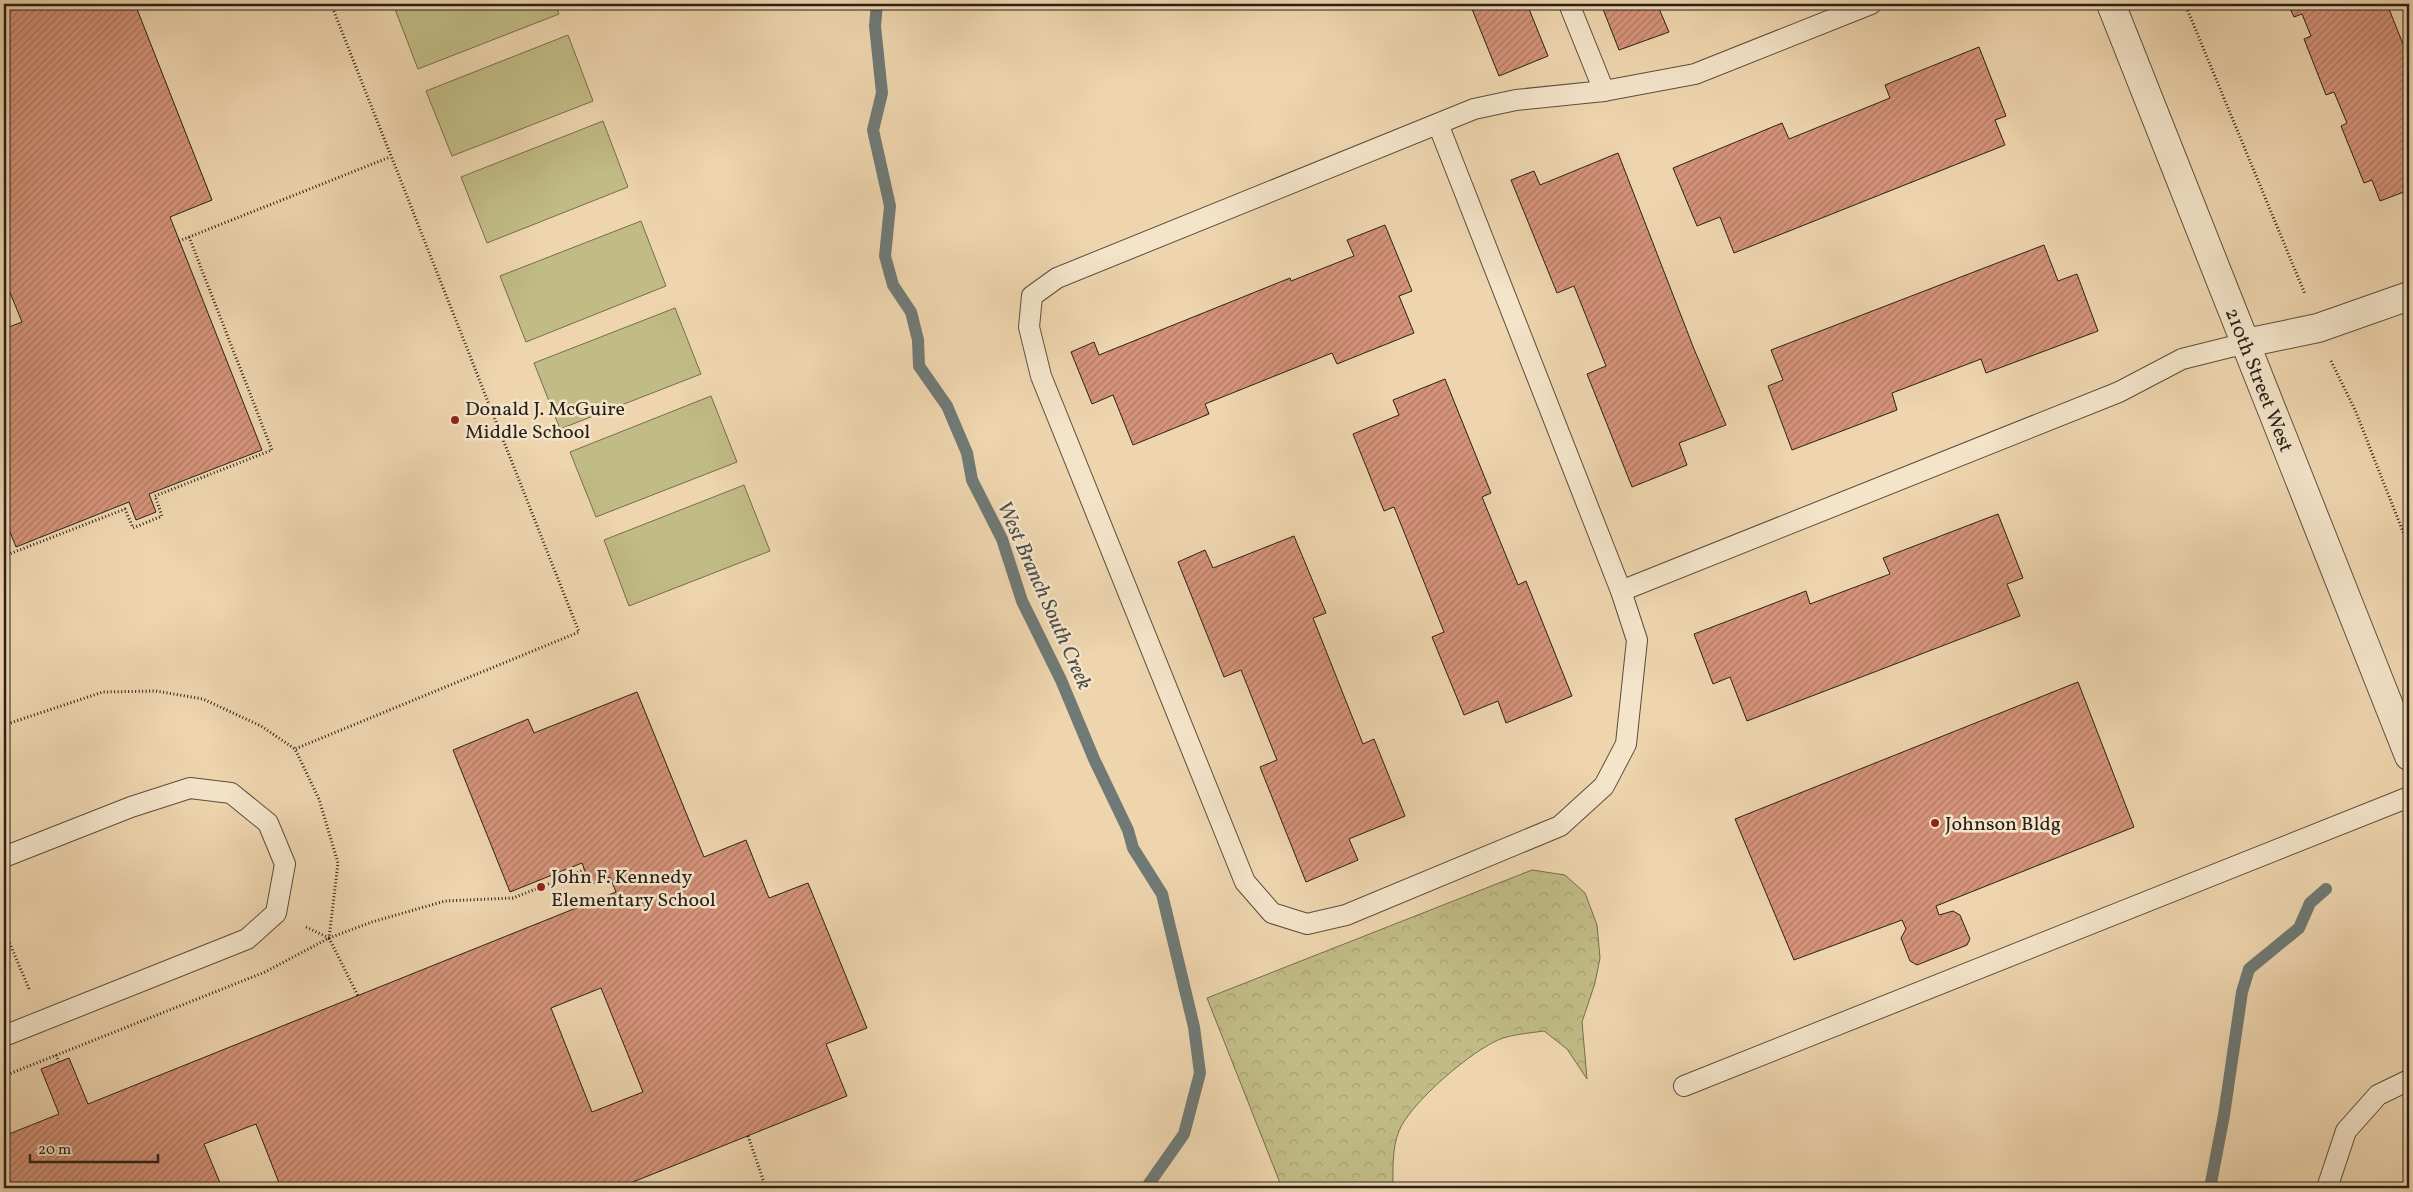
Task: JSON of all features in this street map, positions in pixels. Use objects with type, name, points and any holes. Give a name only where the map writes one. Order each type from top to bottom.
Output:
[{"type":"street","name":"210th Street West","points":[[2111,4],[2409,756]]},
{"type":"street","points":[[2246,342],[2318,328],[2409,296]]},
{"type":"lane","points":[[1569,4],[1604,90]]},
{"type":"lane","points":[[1438,124],[1621,591],[1637,640],[1626,744],[1604,786],[1560,826],[1346,915],[1306,924],[1272,913],[1245,882],[1041,376],[1029,327],[1032,296],[1057,278],[1474,109],[1516,100],[1604,90],[1695,74],[1871,4]]},
{"type":"lane","points":[[1621,591],[2119,392],[2182,359],[2246,342]]},
{"type":"lane","points":[[4,857],[131,807],[190,788],[231,793],[268,823],[285,864],[276,913],[247,939],[4,1036]]},
{"type":"lane","points":[[1684,1086],[2409,797]]},
{"type":"lane","points":[[2327,1188],[2346,1131],[2378,1095],[2409,1080]]},
{"type":"path","points":[[295,750],[579,632],[331,4]]},
{"type":"path","points":[[2185,4],[2340,383],[2355,410],[2409,547]]},
{"type":"path","points":[[179,241],[390,157]]},
{"type":"path","points":[[4,556],[125,509],[133,528],[162,516],[155,496],[272,450],[188,238]]},
{"type":"path","points":[[4,725],[103,692],[156,691],[203,699],[261,726],[295,750],[318,799],[338,863],[329,938],[358,996]]},
{"type":"path","points":[[4,1076],[265,972],[329,938],[372,922],[444,901],[513,898],[584,870]]},
{"type":"path","points":[[276,913],[329,938]]},
{"type":"path","points":[[748,1136],[766,1188]]},
{"type":"green space","points":[[393,4],[555,4],[559,14],[418,69]]},
{"type":"green space","points":[[568,35],[593,101],[452,156],[426,91]]},
{"type":"green space","points":[[603,121],[628,187],[487,243],[461,177]]},
{"type":"green space","points":[[641,221],[666,286],[526,342],[500,276]]},
{"type":"green space","points":[[675,308],[701,374],[560,429],[534,363]]},
{"type":"green space","points":[[711,396],[737,462],[596,517],[570,452]]},
{"type":"green space","points":[[744,485],[770,551],[629,606],[604,540]]},
{"type":"green space","points":[[1532,870],[1565,875],[1585,893],[1597,925],[1600,958],[1595,983],[1582,1022],[1587,1079],[1567,1049],[1544,1031],[1503,1038],[1460,1064],[1429,1092],[1405,1119],[1395,1145],[1393,1188],[1282,1188],[1207,998]]},
{"type":"building","points":[[4,4],[135,4],[212,200],[170,217],[262,450],[149,494],[156,512],[136,520],[129,502],[16,547],[4,517],[4,329],[22,322],[4,278]]},
{"type":"building","points":[[1470,4],[1527,4],[1548,56],[1499,76]]},
{"type":"building","points":[[1601,4],[1657,4],[1669,32],[1619,50]]},
{"type":"building","points":[[2288,4],[2387,4],[2409,59],[2409,190],[2380,201],[2372,180],[2364,183],[2341,126],[2347,123],[2334,92],[2326,95],[2304,39],[2311,36],[2302,14],[2294,17]]},
{"type":"building","points":[[1979,47],[2006,116],[1995,120],[2005,145],[1734,253],[1720,217],[1697,226],[1673,168],[1782,123],[1789,139],[1890,98],[1885,85]]},
{"type":"building","points":[[1618,153],[1694,349],[1726,425],[1679,443],[1687,465],[1632,487],[1587,374],[1606,366],[1574,286],[1557,293],[1511,180],[1534,171],[1540,185]]},
{"type":"building","points":[[1385,225],[1412,291],[1399,296],[1414,333],[1337,364],[1332,353],[1205,404],[1209,414],[1133,445],[1113,395],[1092,404],[1071,352],[1094,342],[1099,355],[1290,278],[1291,281],[1354,256],[1347,240]]},
{"type":"building","points":[[2044,245],[2058,281],[2077,274],[2098,331],[1986,373],[1981,359],[1892,393],[1897,410],[1792,450],[1768,386],[1783,380],[1771,350]]},
{"type":"building","points":[[1445,379],[1491,493],[1482,497],[1518,585],[1526,581],[1572,696],[1506,723],[1498,701],[1464,715],[1432,637],[1444,632],[1394,507],[1384,511],[1353,434],[1399,415],[1393,400]]},
{"type":"building","points":[[1998,514],[2023,578],[2007,584],[2020,616],[1747,721],[1730,677],[1713,684],[1694,634],[1806,591],[1810,604],[1890,574],[1883,558]]},
{"type":"building","points":[[1294,536],[1326,613],[1313,618],[1363,744],[1374,739],[1405,816],[1349,839],[1358,860],[1306,882],[1260,767],[1277,760],[1241,670],[1224,677],[1178,562],[1205,550],[1213,568]]},
{"type":"building","name":"Johnson Bldg","points":[[2078,682],[2134,827],[1936,906],[1939,915],[1953,911],[1960,915],[1970,939],[1967,945],[1917,965],[1910,961],[1901,938],[1906,929],[1902,920],[1794,960],[1735,819]]},
{"type":"building","name":"John F. Kennedy Elementary School","points":[[637,692],[704,857],[746,840],[769,898],[808,883],[867,1028],[826,1044],[847,1096],[618,1188],[281,1188],[256,1124],[204,1144],[222,1188],[4,1188],[4,1136],[59,1114],[41,1069],[69,1058],[88,1104],[616,892],[610,877],[590,885],[582,863],[510,892],[453,750],[528,719],[534,733]],"holes":[[[601,988],[643,1092],[592,1112],[551,1008]]]},
{"type":"waterway","name":"West Branch South Creek","points":[[877,4],[875,26],[882,93],[873,130],[890,206],[885,256],[893,285],[911,312],[918,340],[919,366],[947,406],[967,453],[972,480],[1002,539],[1022,601],[1061,680],[1094,759],[1128,830],[1133,848],[1162,894],[1194,1027],[1200,1073],[1184,1134],[1146,1188]]},
{"type":"waterway","points":[[2210,1188],[2224,1115],[2242,992],[2249,969],[2299,928],[2310,903],[2326,889]]},
{"type":"place","name":"Donald J. McGuire Middle School","points":[[455,420]]},
{"type":"place","name":"Johnson Bldg","points":[[1935,823]]},
{"type":"place","name":"John F. Kennedy Elementary School","points":[[541,887]]}]
